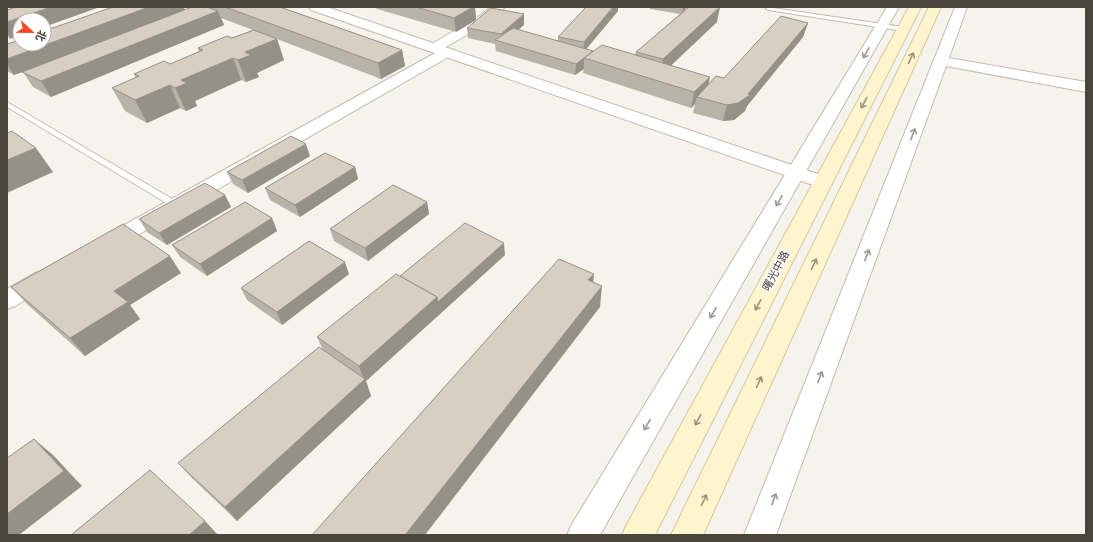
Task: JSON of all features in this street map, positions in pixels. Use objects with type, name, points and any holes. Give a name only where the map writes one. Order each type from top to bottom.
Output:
[{"type":"main road","name":"曙光中路","points":[[638,535],[915,7]]},
{"type":"main road","points":[[687,535],[935,7]]},
{"type":"street","points":[[88,254],[176,205],[441,50],[499,7]]},
{"type":"street","points":[[583,535],[893,7]]},
{"type":"street","points":[[760,535],[961,7]]},
{"type":"street","points":[[326,8],[441,50],[823,182]]},
{"type":"street","points":[[940,61],[1086,87]]},
{"type":"street","points":[[7,300],[61,269]]},
{"type":"lane","points":[[768,8],[903,30]]},
{"type":"lane","points":[[7,104],[176,205]]},
{"type":"building","points":[[16,7],[51,7],[36,12],[12,12],[12,20],[7,22],[7,10]]},
{"type":"building","points":[[113,7],[149,7],[52,43],[52,28]]},
{"type":"building","points":[[192,7],[207,7],[218,11],[41,81],[22,72]]},
{"type":"building","points":[[225,7],[280,7],[402,50],[378,63]]},
{"type":"building","points":[[416,7],[473,7],[454,18]]},
{"type":"building","points":[[586,7],[613,7],[584,42],[558,37]]},
{"type":"building","points":[[689,7],[720,7],[663,59],[636,52]]},
{"type":"building","points":[[491,8],[524,14],[501,34],[467,28]]},
{"type":"building","points":[[781,16],[808,23],[748,94],[750,95],[738,103],[727,105],[697,97],[716,76],[724,78]]},
{"type":"building","points":[[513,28],[593,51],[576,64],[495,40]]},
{"type":"building","points":[[254,30],[277,39],[245,52],[251,55],[238,60],[233,58],[181,80],[187,83],[175,88],[170,85],[135,100],[112,88],[139,76],[134,74],[164,61],[170,64],[203,50],[198,48],[227,36],[232,38]]},
{"type":"building","points":[[12,42],[12,52],[26,52],[7,59],[7,44]]},
{"type":"building","points":[[602,45],[710,77],[694,92],[584,58]]},
{"type":"building","points":[[12,131],[36,148],[7,160],[7,133]]},
{"type":"building","points":[[291,136],[306,144],[242,180],[227,172]]},
{"type":"building","points":[[325,153],[355,167],[295,205],[265,188]]},
{"type":"building","points":[[205,183],[225,195],[159,233],[139,219]]},
{"type":"building","points":[[393,185],[427,202],[365,248],[330,229]]},
{"type":"building","points":[[245,202],[272,218],[200,264],[172,245]]},
{"type":"building","points":[[465,223],[504,243],[438,302],[437,297],[400,276]]},
{"type":"building","points":[[123,224],[170,256],[114,291],[128,302],[70,338],[11,287]]},
{"type":"building","points":[[309,241],[345,262],[277,312],[241,288]]},
{"type":"building","points":[[559,259],[594,274],[588,280],[602,286],[405,535],[312,535]]},
{"type":"building","points":[[396,274],[437,297],[359,366],[317,337]]},
{"type":"building","points":[[319,347],[365,379],[225,507],[178,463]]},
{"type":"building","points":[[34,439],[64,471],[7,514],[7,458]]},
{"type":"building","points":[[150,470],[205,521],[189,535],[71,535]]}]
